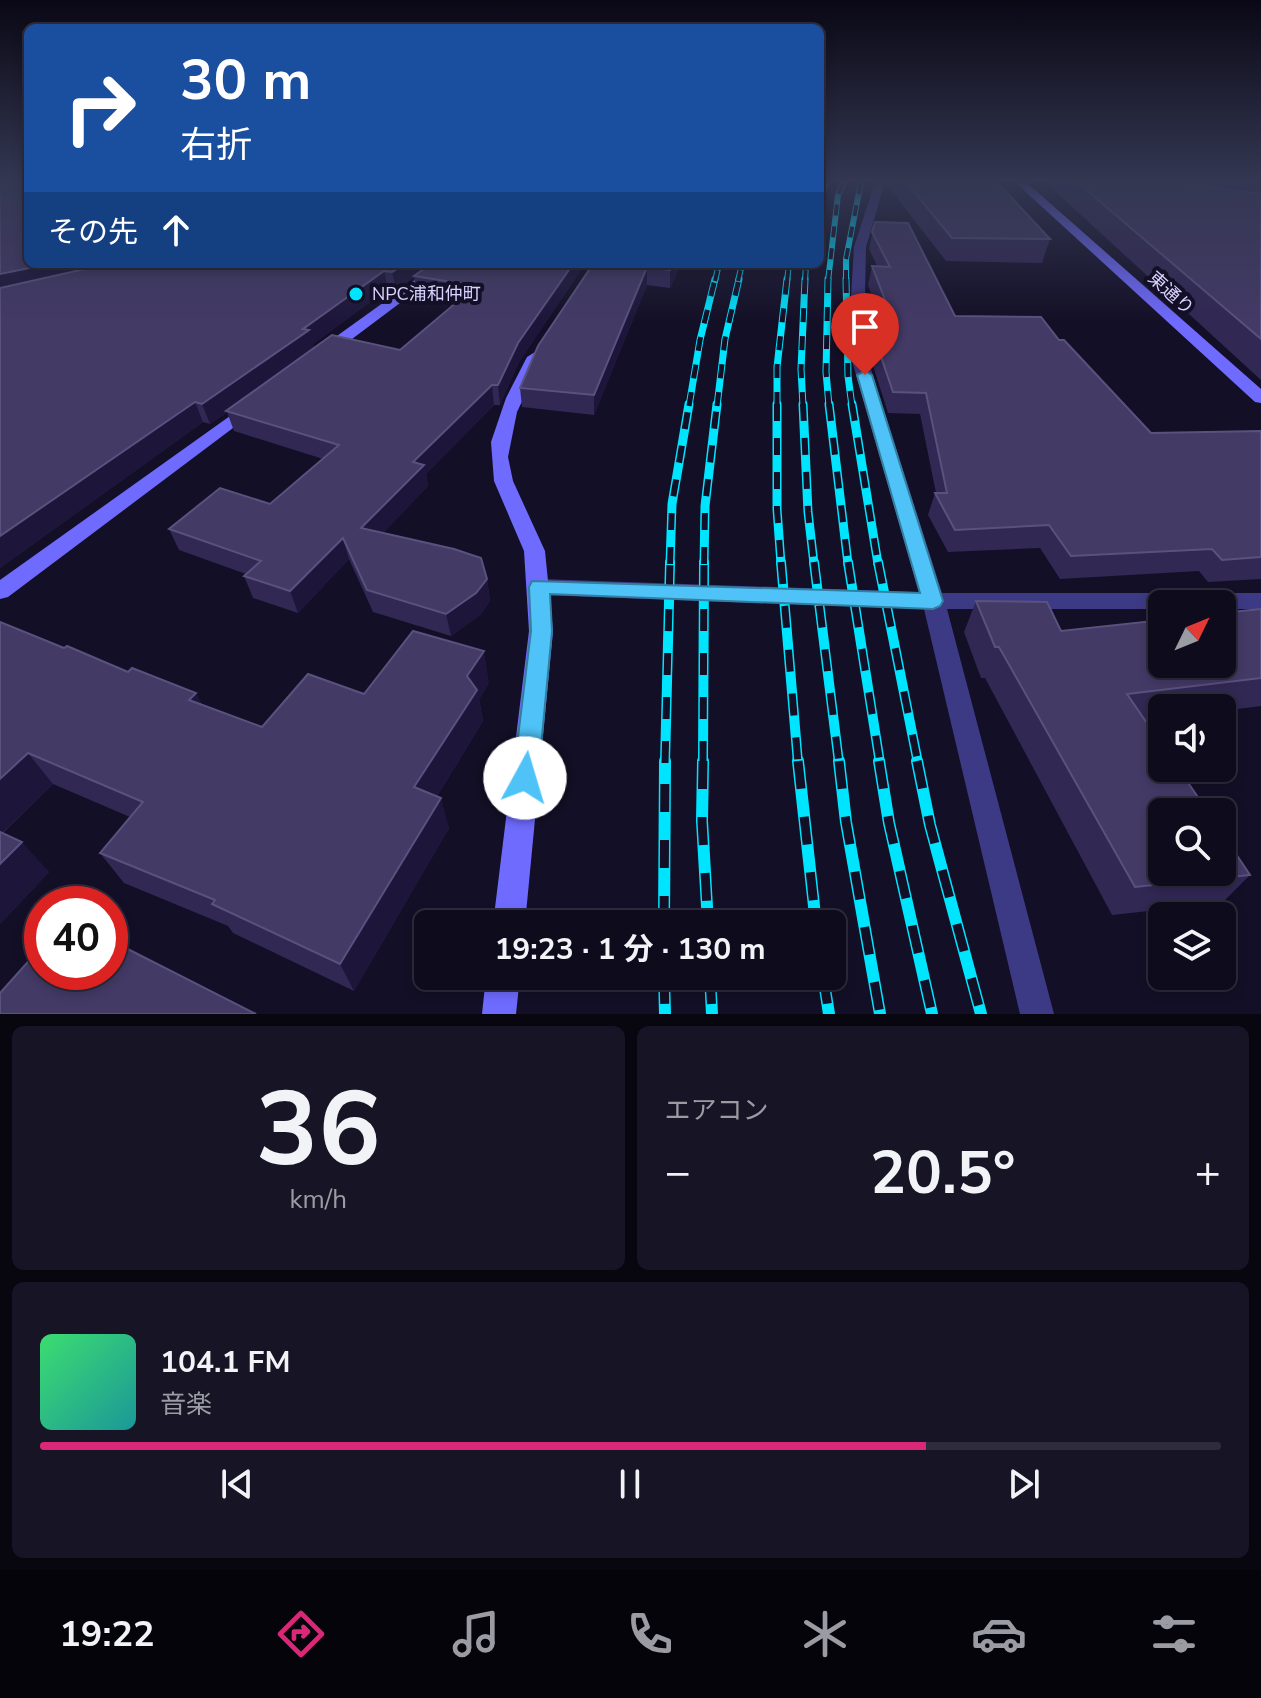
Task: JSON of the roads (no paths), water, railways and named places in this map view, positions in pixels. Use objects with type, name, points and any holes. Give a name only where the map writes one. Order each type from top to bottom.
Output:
[{"type":"street","points":[[865,229],[860,247],[856,347],[933,601],[1037,1014]]},
{"type":"street","name":"東通り","points":[[1073,229],[1261,398]]},
{"type":"street","points":[[308,364],[437,268]]},
{"type":"street","points":[[511,910],[541,631],[540,587],[531,540],[501,472],[500,440],[510,407],[549,334]]},
{"type":"street","points":[[0,591],[270,393]]},
{"type":"street","points":[[540,587],[933,601],[1261,601]]},
{"type":"street","points":[[499,1014],[502,990]]},
{"type":"railway","points":[[828,281],[834,229]]},
{"type":"railway","points":[[846,279],[852,229]]},
{"type":"railway","points":[[715,281],[718,268]]},
{"type":"railway","points":[[738,281],[741,268]]},
{"type":"railway","points":[[787,281],[789,268]]},
{"type":"railway","points":[[805,281],[806,268]]},
{"type":"railway","points":[[689,406],[700,340],[715,279]]},
{"type":"railway","points":[[717,406],[725,339],[739,279]]},
{"type":"railway","points":[[781,564],[777,509],[777,367],[787,279]]},
{"type":"railway","points":[[803,406],[801,369],[805,279]]},
{"type":"railway","points":[[828,279],[826,372],[829,406]]},
{"type":"railway","points":[[846,279],[848,376],[852,406]]},
{"type":"railway","points":[[670,564],[672,504],[689,404]]},
{"type":"railway","points":[[704,564],[705,506],[717,404]]},
{"type":"railway","points":[[803,404],[808,512],[814,564]]},
{"type":"railway","points":[[829,404],[848,564]]},
{"type":"railway","points":[[852,404],[878,564]]},
{"type":"railway","points":[[665,763],[670,562]]},
{"type":"railway","points":[[703,763],[704,562]]},
{"type":"railway","points":[[781,562],[798,763]]},
{"type":"railway","points":[[814,562],[839,763]]},
{"type":"railway","points":[[848,562],[880,763]]},
{"type":"railway","points":[[878,562],[918,763]]},
{"type":"railway","points":[[664,910],[665,761]]},
{"type":"railway","points":[[703,761],[702,821],[707,910]]},
{"type":"railway","points":[[798,761],[814,910]]},
{"type":"railway","points":[[839,761],[846,822],[880,1014]]},
{"type":"railway","points":[[879,761],[889,823],[932,1014]]},
{"type":"railway","points":[[917,761],[930,825],[981,1014]]},
{"type":"railway","points":[[664,990],[665,1014]]},
{"type":"railway","points":[[711,990],[712,1014]]},
{"type":"railway","points":[[825,990],[829,1014]]},
{"type":"place","name":"NPC浦和仲町","points":[[356,294]]}]
